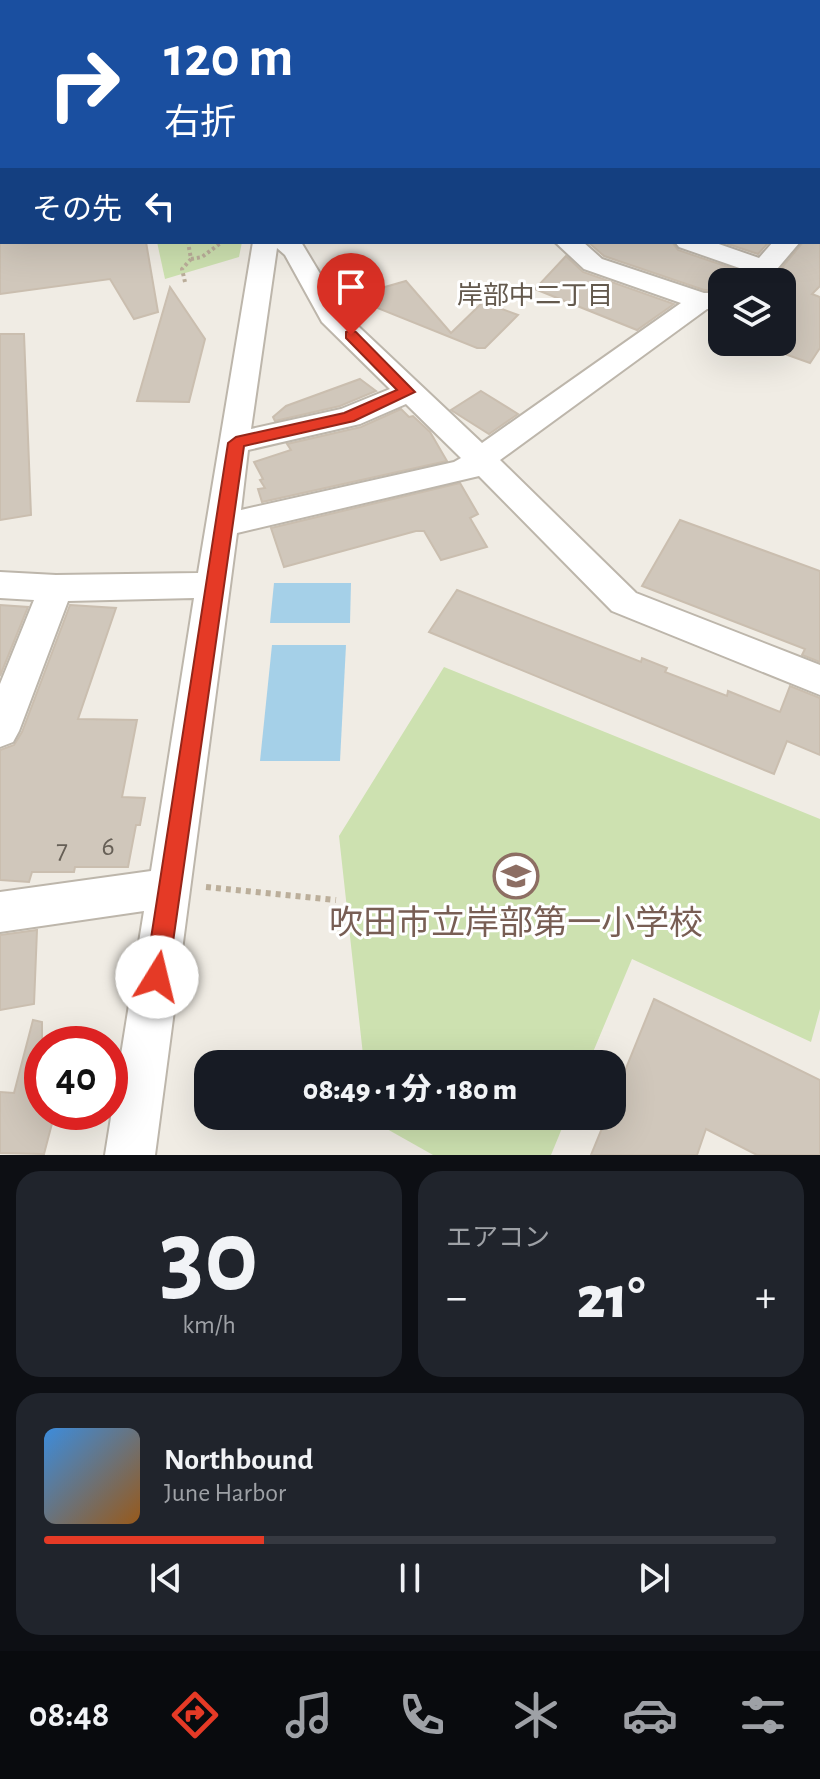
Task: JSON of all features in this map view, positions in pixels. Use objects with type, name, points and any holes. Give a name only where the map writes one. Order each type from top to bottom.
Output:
[{"type":"street","points":[[570,244],[593,264],[708,300]]},
{"type":"street","points":[[692,244],[743,268]]},
{"type":"street","points":[[764,268],[785,244]]},
{"type":"street","points":[[130,1155],[185,888],[214,585],[258,280],[275,245],[296,251],[332,316],[624,602],[820,680]]},
{"type":"street","points":[[223,525],[464,471],[708,303]]},
{"type":"street","points":[[236,443],[349,417],[408,392]]},
{"type":"street","points":[[0,585],[56,588],[214,585]]},
{"type":"street","points":[[0,731],[56,588]]},
{"type":"street","points":[[0,912],[185,888]]},
{"type":"path","points":[[188,244],[191,259]]},
{"type":"path","points":[[185,282],[182,269],[191,259],[202,257],[219,244]]},
{"type":"path","points":[[185,888],[219,886],[336,900]]},
{"type":"green space","points":[[157,244],[242,244],[239,257],[165,279]]},
{"type":"green space","points":[[444,667],[820,819],[820,1009],[811,1042],[632,959],[594,1050],[362,1050],[339,836]]},
{"type":"green space","points":[[389,1130],[561,1130],[551,1155],[433,1155]]},
{"type":"water","points":[[274,583],[351,583],[350,623],[270,623]]},
{"type":"water","points":[[272,645],[346,645],[340,761],[260,761]]},
{"type":"building","points":[[0,244],[146,244],[158,312],[134,319],[110,279],[0,294]]},
{"type":"building","points":[[590,244],[674,244],[678,250],[731,268],[708,268],[708,290],[604,256]]},
{"type":"building","points":[[728,244],[767,244],[758,254]]},
{"type":"building","points":[[801,244],[820,244],[820,286],[812,294],[820,297],[820,348],[810,363],[790,356],[796,356],[796,268],[782,268]]},
{"type":"building","points":[[566,256],[583,272],[674,304],[637,330],[535,289]]},
{"type":"building","points":[[406,281],[451,333],[483,302],[518,315],[485,348],[477,348],[350,297]]},
{"type":"building","points":[[170,287],[205,339],[189,402],[137,401]]},
{"type":"building","points":[[0,334],[24,334],[31,515],[0,520]]},
{"type":"building","points":[[360,379],[376,391],[340,406],[275,421],[273,417],[286,406]]},
{"type":"building","points":[[481,391],[518,414],[489,434],[451,410]]},
{"type":"building","points":[[401,409],[430,432],[447,461],[262,502],[258,489],[265,488],[254,462],[291,450],[287,444],[361,427]]},
{"type":"building","points":[[460,483],[478,514],[470,518],[487,547],[441,560],[424,531],[416,531],[284,567],[271,528]]},
{"type":"building","points":[[680,520],[820,571],[820,662],[802,655],[805,649],[642,586]]},
{"type":"building","points":[[457,590],[641,662],[642,658],[667,668],[665,672],[727,696],[728,691],[780,712],[790,686],[820,698],[820,755],[787,741],[774,774],[429,632]]},
{"type":"building","points":[[0,605],[28,607],[0,676]]},
{"type":"building","points":[[70,605],[116,608],[78,719],[137,720],[122,797],[145,798],[140,825],[136,825],[128,867],[75,867],[74,872],[32,872],[29,882],[0,880],[0,750],[14,745],[22,732]]},
{"type":"building","points":[[37,930],[34,1004],[0,1010],[0,935]]},
{"type":"building","points":[[654,999],[820,1080],[820,1155],[757,1155],[706,1129],[697,1155],[591,1155],[601,1130],[626,1130],[626,1068]]},
{"type":"building","points":[[33,1020],[42,1022],[42,1026],[31,1026]]},
{"type":"building","points":[[24,1055],[24,1130],[50,1130],[44,1154],[0,1153],[0,1092],[14,1093]]},
{"type":"place","name":"吹田市立岸部第一小学校","points":[[516,876]]},
{"type":"district","name":"岸部中二丁目","points":[[535,296]]},
{"type":"route","points":[[157,977],[236,443],[349,417],[408,392],[351,335]]}]
